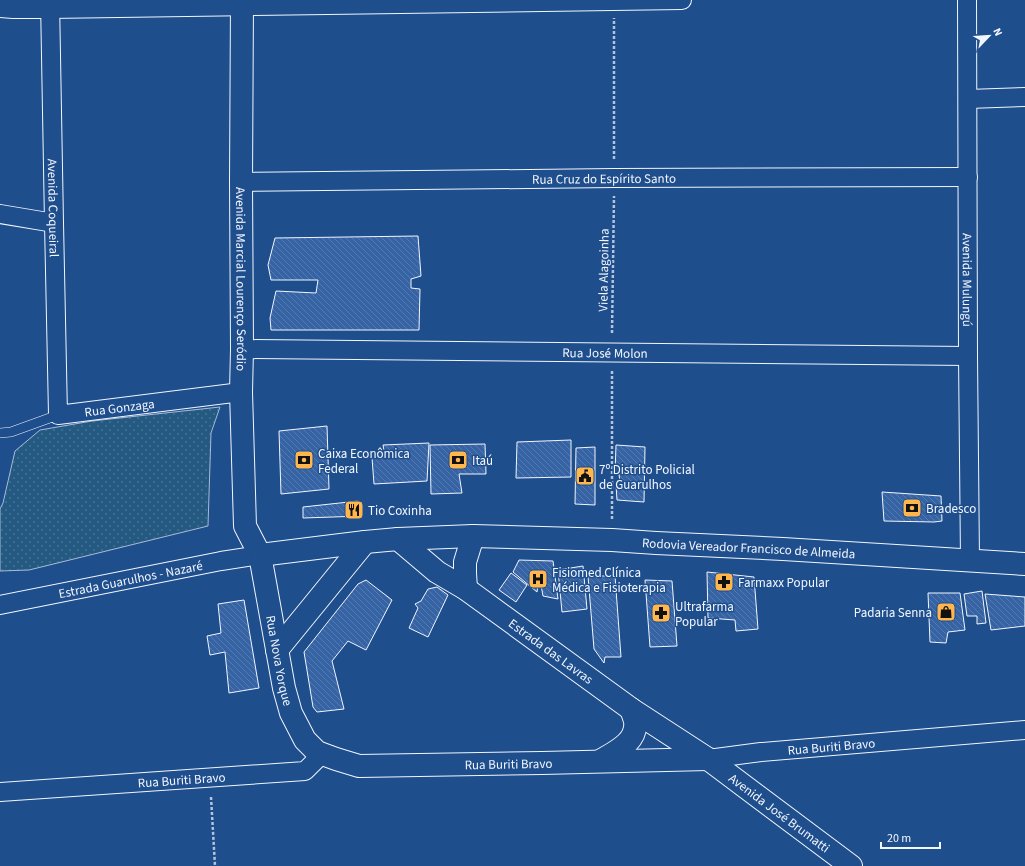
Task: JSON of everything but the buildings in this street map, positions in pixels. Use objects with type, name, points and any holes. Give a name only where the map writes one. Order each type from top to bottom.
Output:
[{"type":"main road","name":"Avenida Marcial Lourenço Seródio","points":[[242,3],[241,392],[244,526],[260,555]]},
{"type":"main road","name":"Rodovia Vereador Francisco de Almeida","points":[[398,539],[473,536],[612,540],[1025,564]]},
{"type":"main road","points":[[466,590],[466,562],[473,536]]},
{"type":"main road","points":[[260,555],[398,539]]},
{"type":"main road","name":"Estrada das Lavras","points":[[398,539],[437,572],[466,590],[631,709],[708,758]]},
{"type":"main road","points":[[278,650],[365,542]]},
{"type":"main road","name":"Rua Nova Yorque","points":[[260,555],[284,688],[291,713],[305,740],[317,752],[322,754]]},
{"type":"main road","points":[[600,761],[622,747],[630,739],[634,731],[635,721],[631,709]]},
{"type":"main road","name":"Rua Buriti Bravo","points":[[322,754],[336,760],[359,766],[708,758]]},
{"type":"main road","name":"Avenida José Brumatti","points":[[708,758],[851,866]]},
{"type":"street","points":[[0,8],[13,9],[50,5],[682,0]]},
{"type":"street","name":"Avenida Mulungú","points":[[968,0],[968,356],[970,561]]},
{"type":"street","name":"Avenida Coqueiral","points":[[50,5],[58,415]]},
{"type":"street","points":[[968,99],[1025,97]]},
{"type":"street","name":"Rua Cruz do Espírito Santo","points":[[241,182],[614,178],[968,177]]},
{"type":"street","points":[[0,214],[54,223]]},
{"type":"street","name":"Rua José Molon","points":[[242,349],[968,356]]},
{"type":"street","name":"Rua Gonzaga","points":[[58,415],[241,392]]},
{"type":"street","name":"Estrada Guarulhos - Nazaré","points":[[0,605],[221,561],[260,555]]},
{"type":"street","name":"Rua Buriti Bravo","points":[[708,758],[761,752],[1025,730]]},
{"type":"street","name":"Rua Buriti Bravo","points":[[0,792],[306,771],[322,754]]},
{"type":"lane","name":"Rua Gonzaga","points":[[0,433],[11,432],[58,415]]},
{"type":"path","name":"Viela Alagoinha","points":[[612,540],[614,1]]},
{"type":"path","points":[[209,778],[215,866]]},
{"type":"shaded area","points":[[220,407],[211,433],[208,526],[29,570],[0,571],[0,509],[3,503],[15,451],[40,430],[92,421]]},
{"type":"place","name":"Caixa Econômica Federal","points":[[304,460]]},
{"type":"place","name":"Itaú","points":[[458,460]]},
{"type":"place","name":"7º Distrito Policial de Guarulhos","points":[[585,476]]},
{"type":"place","name":"Bradesco","points":[[912,508]]},
{"type":"place","name":"Tio Coxinha","points":[[354,510]]},
{"type":"place","name":"Fisiomed Clínica Médica e Fisioterapia","points":[[538,579]]},
{"type":"place","name":"Farmaxx Popular","points":[[724,582]]},
{"type":"place","name":"Padaria Senna","points":[[946,612]]},
{"type":"place","name":"Ultrafarma Popular","points":[[661,613]]}]
